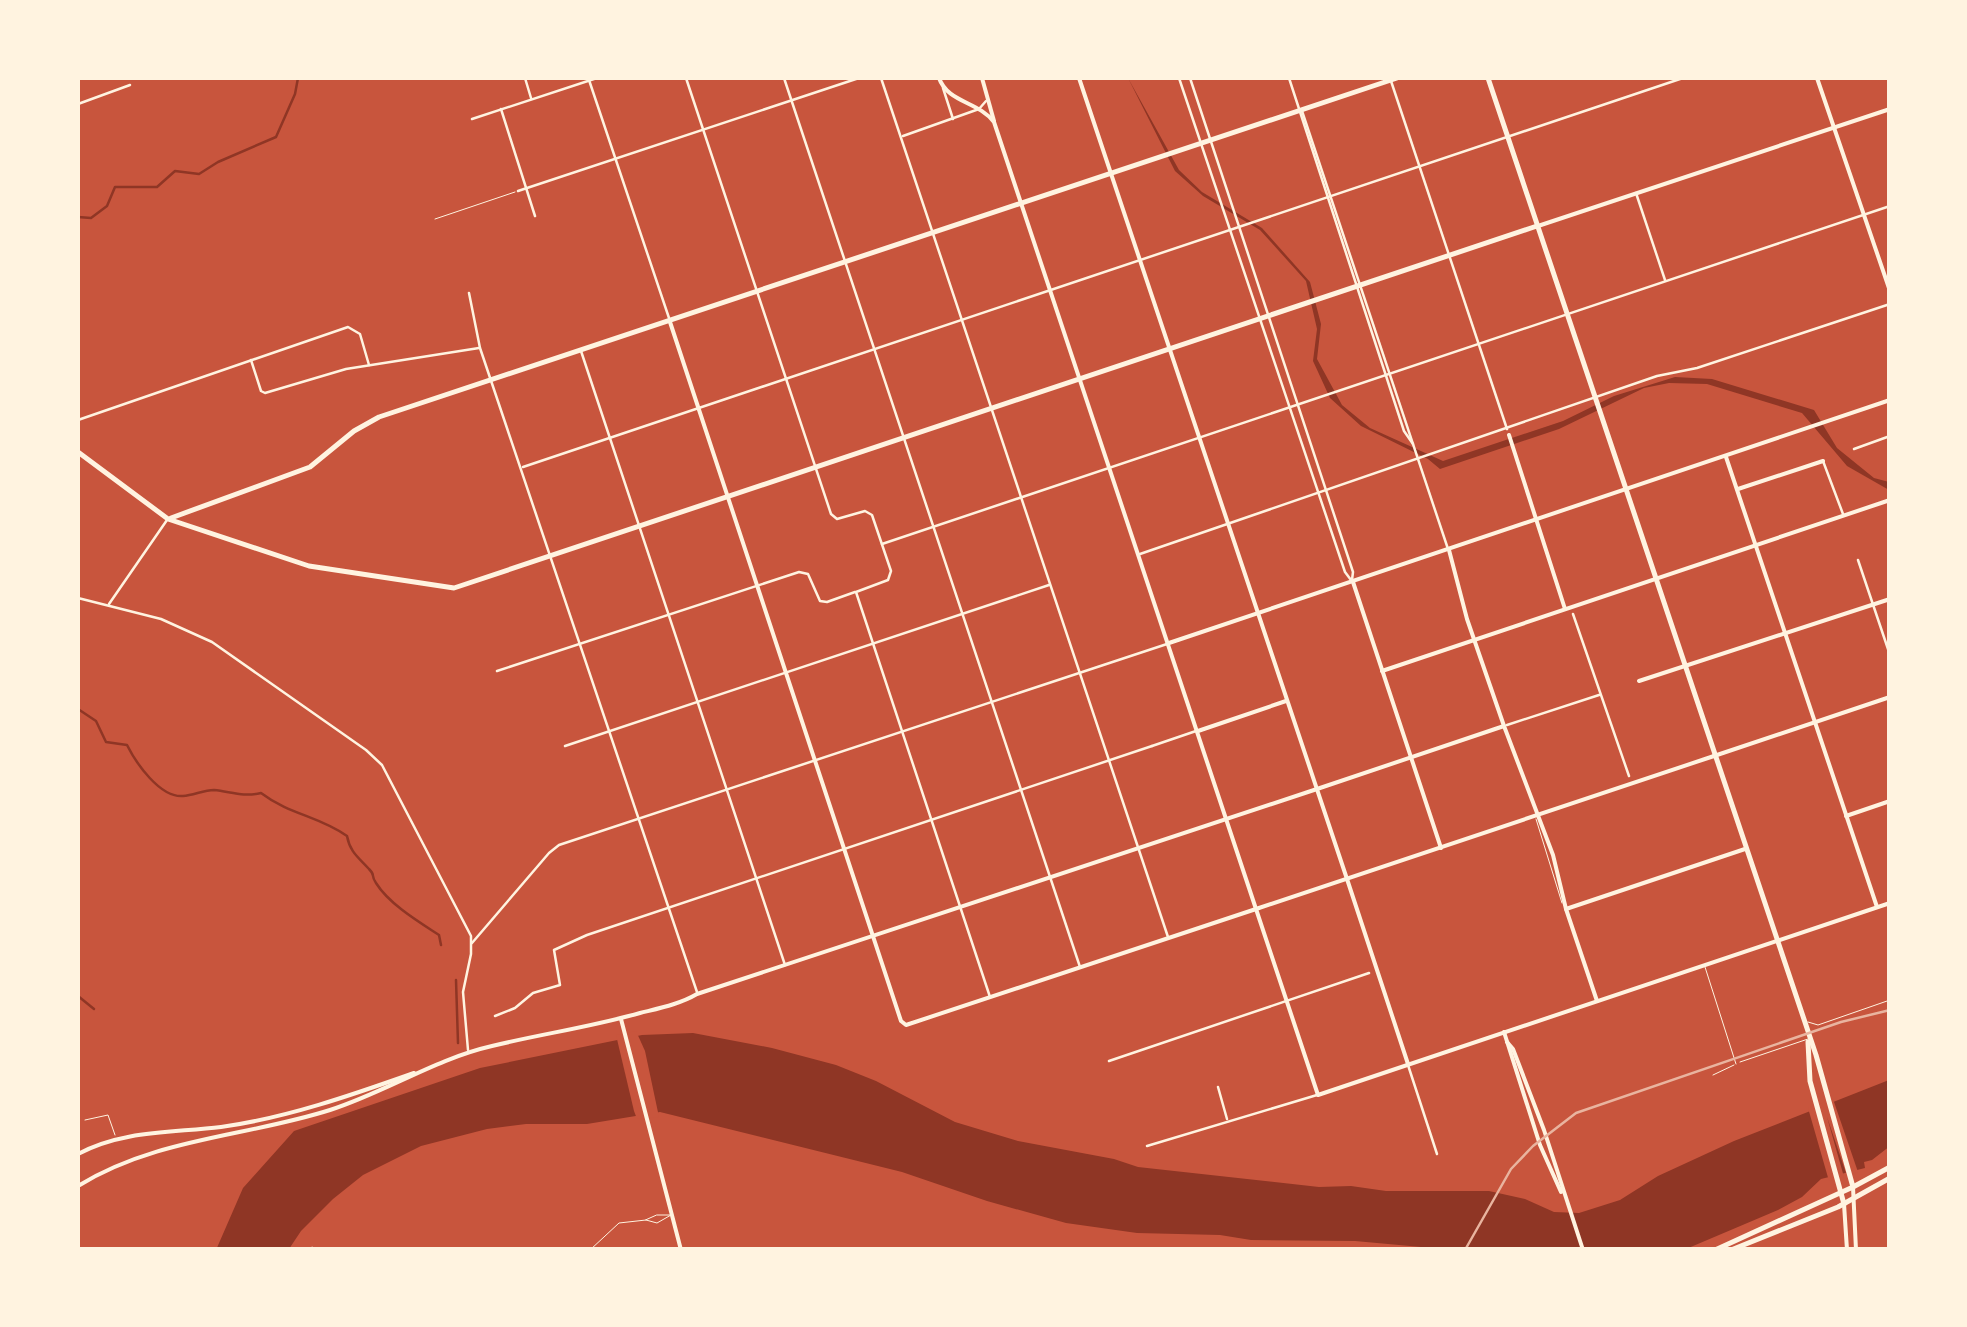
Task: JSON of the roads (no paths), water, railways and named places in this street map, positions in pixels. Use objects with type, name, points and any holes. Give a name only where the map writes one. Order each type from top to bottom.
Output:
[{"type":"main road","points":[[168,519],[310,467],[354,431],[379,417],[1393,78]]},
{"type":"main road","points":[[1488,78],[1816,1056],[1854,1187]]},
{"type":"main road","points":[[78,452],[168,519],[309,566],[450,589],[1537,226]]},
{"type":"main road","points":[[158,512],[184,512]]},
{"type":"main road","points":[[184,512],[188,526]]},
{"type":"main road","points":[[1808,1039],[1815,1103],[1844,1204]]},
{"type":"main road","points":[[1714,1250],[1854,1187],[1890,1166]]},
{"type":"main road","points":[[1731,1250],[1854,1200],[1890,1178]]},
{"type":"street","points":[[525,78],[531,99]]},
{"type":"street","points":[[472,118],[597,78]]},
{"type":"street","points":[[497,671],[802,572],[808,574],[820,601],[827,602],[890,577],[869,512],[835,518],[686,78]]},
{"type":"street","points":[[784,78],[1080,968]]},
{"type":"street","points":[[518,191],[858,78]]},
{"type":"street","points":[[881,78],[1168,938]]},
{"type":"street","points":[[939,78],[953,119]]},
{"type":"street","points":[[982,78],[1318,1095]]},
{"type":"street","points":[[1079,78],[1437,1154]]},
{"type":"street","points":[[1179,78],[1441,848]]},
{"type":"street","points":[[1190,78],[1328,492],[1353,572],[1352,581]]},
{"type":"street","points":[[1289,78],[1421,459],[1474,640],[1553,855],[1596,1001]]},
{"type":"street","points":[[1393,78],[1565,609]]},
{"type":"street","points":[[523,468],[1683,78]]},
{"type":"street","points":[[1817,78],[1890,291]]},
{"type":"street","points":[[590,80],[900,1018],[909,1025],[1890,697]]},
{"type":"street","points":[[78,104],[130,84]]},
{"type":"street","points":[[942,87],[994,122]]},
{"type":"street","points":[[902,137],[980,109],[986,101],[985,89]]},
{"type":"street","points":[[501,109],[535,216]]},
{"type":"street","points":[[1537,226],[1890,109]]},
{"type":"street","points":[[1636,193],[1665,281]]},
{"type":"street","points":[[882,544],[1890,206]]},
{"type":"street","points":[[1360,286],[1404,431],[1414,445]]},
{"type":"street","points":[[469,292],[480,348],[698,994]]},
{"type":"street","points":[[1138,554],[1596,402],[1657,376],[1698,368],[1890,304]]},
{"type":"street","points":[[78,420],[348,327],[360,334],[369,365]]},
{"type":"street","points":[[251,360],[260,391],[265,393],[322,374],[480,348]]},
{"type":"street","points":[[581,349],[785,966]]},
{"type":"street","points":[[472,943],[554,848],[1890,400]]},
{"type":"street","points":[[1854,448],[1890,436]]},
{"type":"street","points":[[1726,458],[1877,907]]},
{"type":"street","points":[[1737,489],[1823,461],[1843,515]]},
{"type":"street","points":[[1382,671],[1890,500]]},
{"type":"street","points":[[108,605],[168,519]]},
{"type":"street","points":[[1858,560],[1890,655]]},
{"type":"street","points":[[565,746],[1051,584]]},
{"type":"street","points":[[856,592],[990,998]]},
{"type":"street","points":[[78,598],[161,619],[212,642],[372,754],[388,774],[468,929],[472,943],[463,992],[468,1052]]},
{"type":"street","points":[[1639,682],[1890,598]]},
{"type":"street","points":[[1573,614],[1629,776]]},
{"type":"street","points":[[78,1154],[116,1138],[238,1123],[355,1094],[468,1052],[681,1002],[1600,694]]},
{"type":"street","points":[[494,1016],[515,1008],[533,993],[560,984],[552,952],[587,935],[1286,701]]},
{"type":"street","points":[[1846,816],[1890,801]]},
{"type":"street","points":[[1566,909],[1746,849]]},
{"type":"street","points":[[1147,1146],[1318,1095],[1890,903]]},
{"type":"street","points":[[1110,1061],[1369,974]]},
{"type":"street","points":[[621,1019],[682,1250]]},
{"type":"street","points":[[1504,1032],[1544,1130],[1583,1250]]},
{"type":"street","points":[[78,1186],[134,1157],[324,1112],[390,1088],[428,1068]]},
{"type":"street","points":[[1218,1087],[1227,1120]]},
{"type":"street","points":[[1854,1187],[1856,1250]]},
{"type":"street","points":[[1844,1204],[1848,1250]]},
{"type":"lane","points":[[435,220],[518,191]]},
{"type":"lane","points":[[1704,965],[1736,1064]]},
{"type":"lane","points":[[1802,1020],[1818,1026],[1890,1000]]},
{"type":"lane","points":[[1713,1075],[1808,1039]]},
{"type":"lane","points":[[85,1120],[108,1115],[116,1138]]},
{"type":"lane","points":[[590,1250],[619,1223],[671,1214]]},
{"type":"lane","points":[[646,1220],[657,1223],[671,1214]]},
{"type":"waterway","points":[[78,217],[91,218],[107,206],[115,187],[157,187],[175,171],[199,174],[276,137],[298,78]]},
{"type":"waterway","points":[[78,709],[96,721],[106,742],[127,745],[143,770],[174,795],[214,790],[261,793],[347,836],[352,850],[382,891],[439,935],[441,945]]},
{"type":"waterway","points":[[456,980],[458,1043]]},
{"type":"waterway","points":[[78,996],[94,1009]]},
{"type":"railway","points":[[1465,1250],[1511,1169],[1533,1146],[1576,1113],[1841,1022],[1890,1010]]}]
